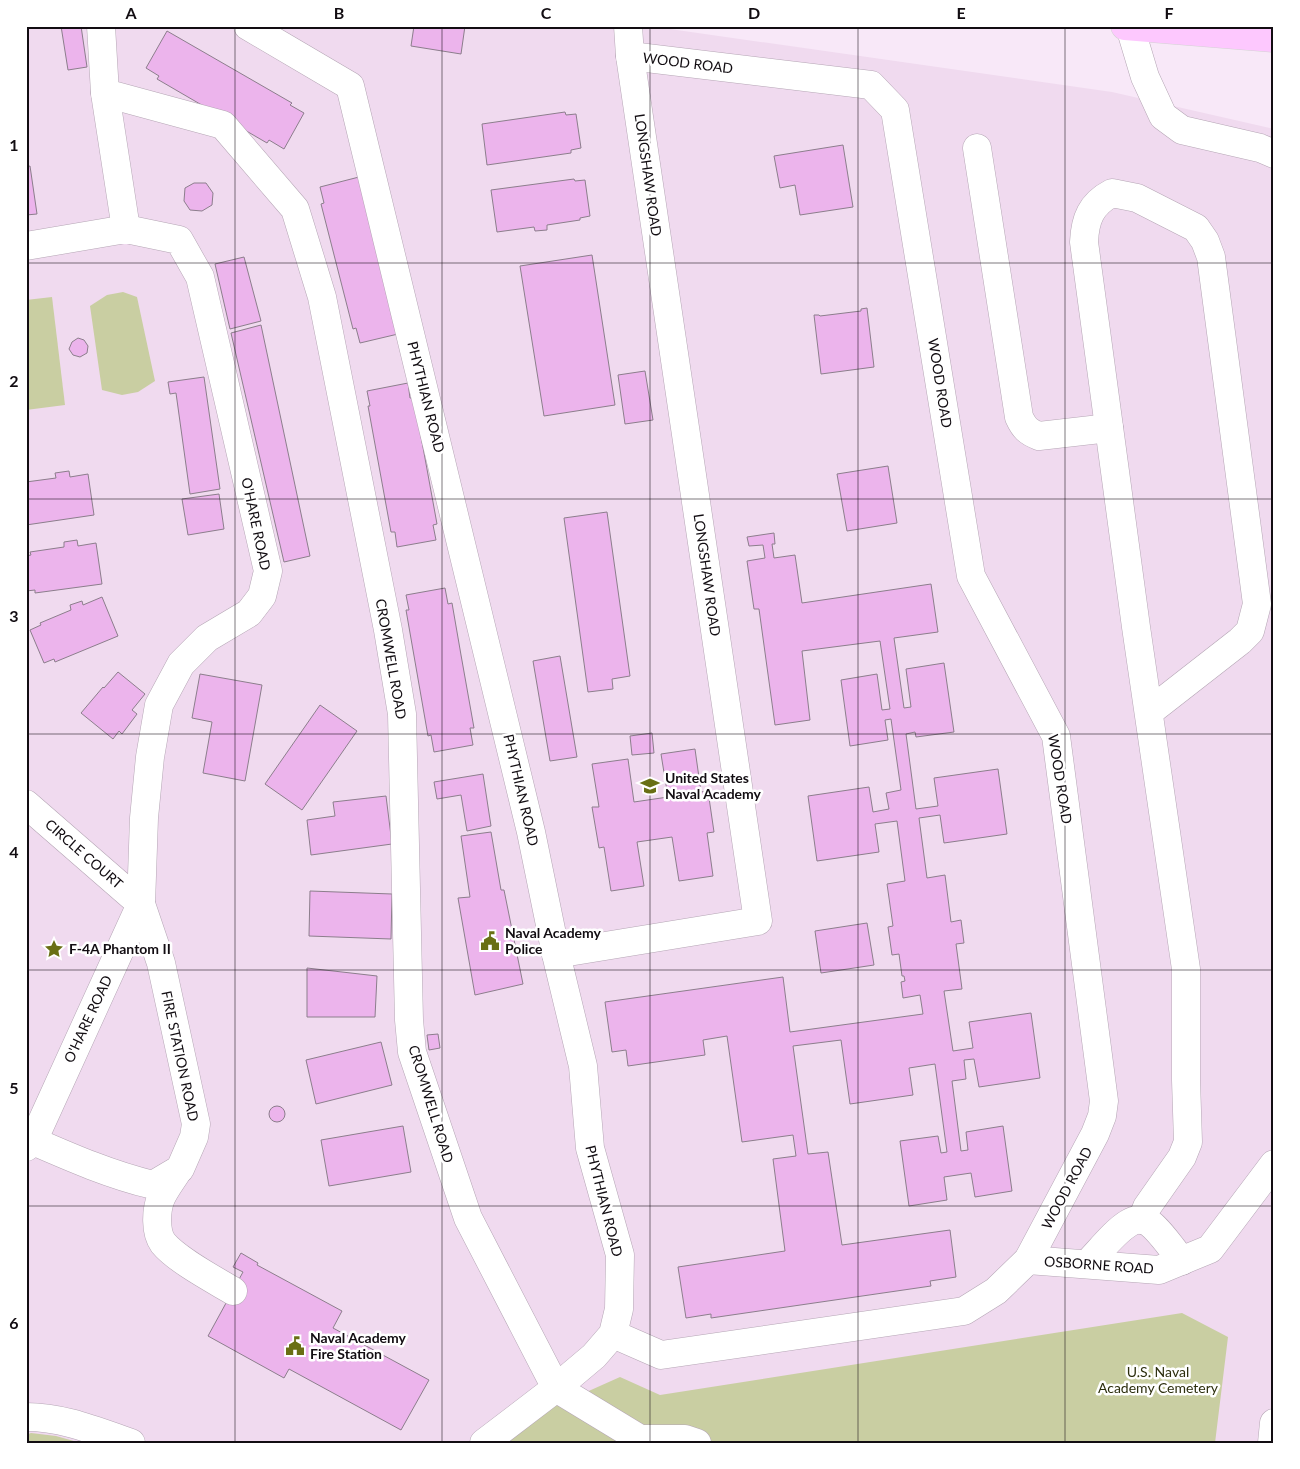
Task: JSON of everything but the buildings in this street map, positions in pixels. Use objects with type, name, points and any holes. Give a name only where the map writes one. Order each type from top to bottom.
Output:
[{"type":"main road","points":[[1124,26],[1274,38]]},
{"type":"street","points":[[26,246],[126,229],[104,93],[101,26]]},
{"type":"street","name":"PHYTHIAN ROAD","points":[[248,26],[350,86],[531,832],[556,954],[583,1066],[590,1148],[620,1255],[619,1309],[613,1334],[594,1356],[556,1388],[484,1443]]},
{"type":"street","name":"LONGSHAW ROAD","points":[[556,954],[758,921],[630,56],[628,26]]},
{"type":"street","points":[[1130,27],[1145,77],[1163,116],[1182,130],[1260,148],[1274,154]]},
{"type":"street","name":"WOOD ROAD","points":[[613,1334],[661,1355],[964,1312],[996,1291],[1028,1260],[1095,1134],[1102,1116],[1104,1100],[1056,736],[972,576],[895,110],[871,85],[630,56]]},
{"type":"street","name":"CROMWELL ROAD","points":[[104,93],[224,125],[296,209],[322,297],[386,620],[402,714],[409,1020],[412,1052],[468,1218],[556,1388]]},
{"type":"street","points":[[977,148],[1018,417],[1024,428],[1039,436],[1109,428]]},
{"type":"street","points":[[1142,1220],[1147,1207],[1182,1157],[1188,1142],[1186,969],[1149,712],[1109,428],[1084,242],[1084,228],[1090,211],[1102,198],[1112,192],[1137,198],[1196,228],[1205,242],[1211,257],[1257,604],[1250,631],[1240,642],[1149,712]]},
{"type":"street","name":"O'HARE ROAD","points":[[30,1144],[141,904],[147,783],[159,706],[181,664],[207,638],[249,613],[262,596],[268,571],[200,277],[179,240],[126,229]]},
{"type":"street","name":"CIRCLE COURT","points":[[26,804],[141,904]]},
{"type":"street","name":"FIRE STATION ROAD","points":[[141,904],[161,963],[196,1124],[194,1137],[180,1169],[161,1198],[158,1210],[158,1229],[162,1242],[175,1253],[233,1291]]},
{"type":"street","points":[[30,1144],[128,1179],[153,1185],[180,1169]]},
{"type":"street","name":"OSBORNE ROAD","points":[[1028,1260],[1159,1270],[1210,1249],[1274,1164]]},
{"type":"street","points":[[1087,1264],[1120,1230],[1130,1222],[1138,1219],[1146,1221],[1154,1227],[1182,1261]]},
{"type":"street","points":[[556,1388],[640,1441],[685,1439],[697,1443]]},
{"type":"street","points":[[26,1417],[40,1417],[67,1422],[131,1443]]},
{"type":"street","points":[[1272,1443],[1274,1423]]},
{"type":"shaded area","name":"United States Naval Academy","points":[[26,26],[649,26],[1112,92],[1274,129],[1274,1443],[26,1443]]},
{"type":"green space","points":[[123,292],[137,297],[155,381],[138,392],[122,395],[102,390],[90,306],[107,295]]},
{"type":"green space","points":[[52,297],[65,405],[26,410],[26,300]]},
{"type":"green space","name":"U.S. Naval Academy Cemetery","points":[[1182,1313],[1228,1337],[1215,1443],[503,1443],[544,1411],[620,1377],[660,1395]]},
{"type":"green space","points":[[31,1433],[56,1436],[81,1443],[26,1443],[26,1435]]},
{"type":"place","name":"United States Naval Academy","points":[[650,786]]},
{"type":"place","name":"Naval Academy Police","points":[[490,941]]},
{"type":"place","name":"F-4A Phantom II","points":[[54,949]]},
{"type":"place","name":"Naval Academy Fire Station","points":[[295,1346]]}]
